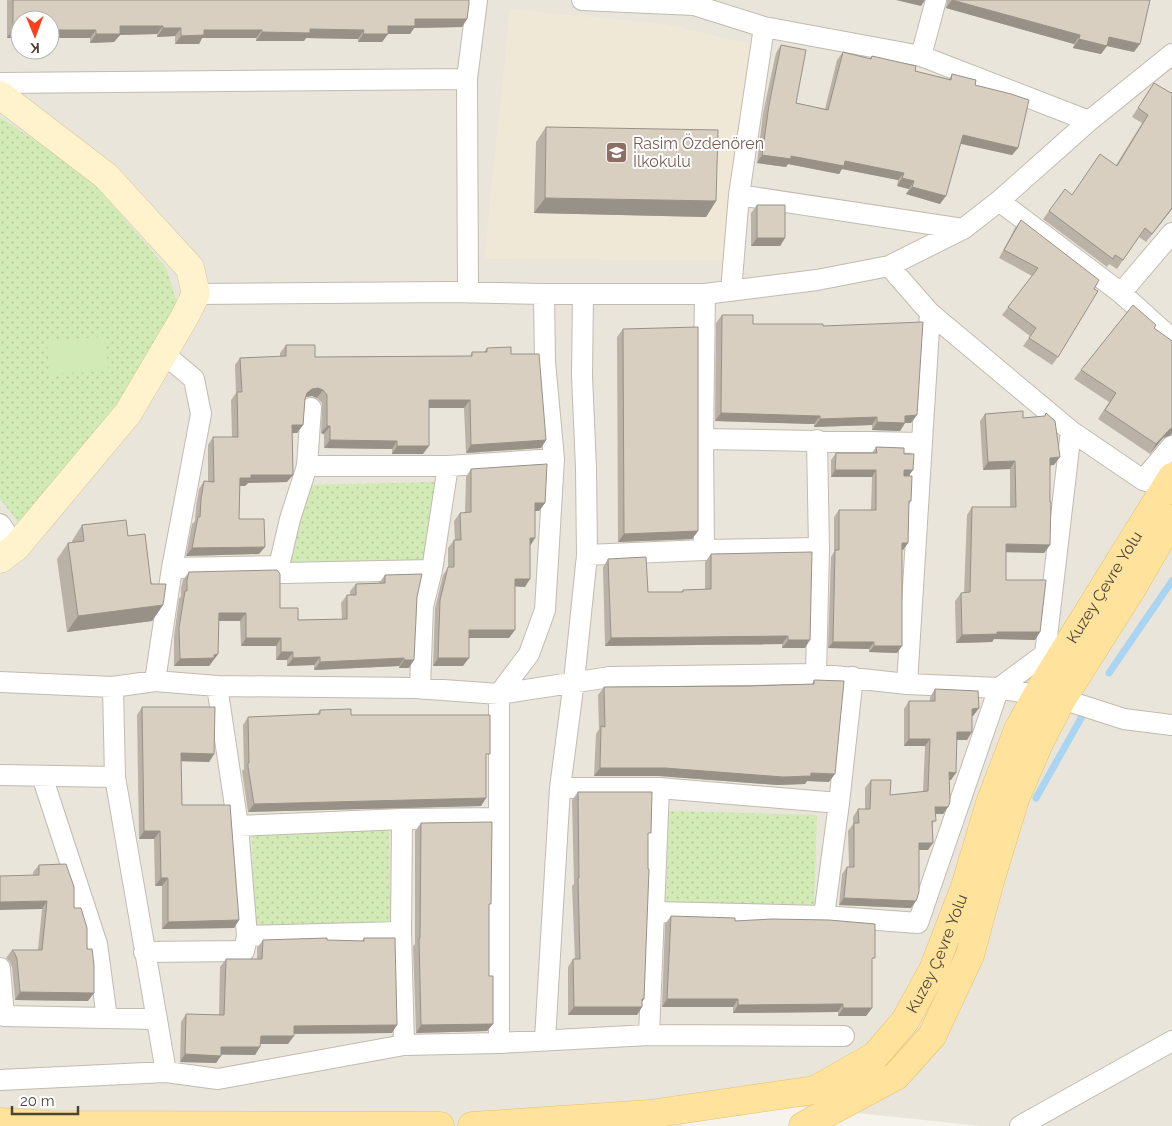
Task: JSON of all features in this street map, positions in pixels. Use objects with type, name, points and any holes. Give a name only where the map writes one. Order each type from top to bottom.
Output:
[{"type":"main road","name":"Kuzey Çevre Yolu","points":[[803,1126],[896,1076],[932,1036],[970,955],[1015,799],[1040,741],[1050,697],[1160,482]]},
{"type":"main road","name":"Kuzey Çevre Yolu","points":[[472,1126],[650,1114],[815,1090],[875,1056],[905,1021],[933,970],[965,887],[993,794],[1018,730],[1050,697],[1134,585],[1172,519]]},
{"type":"main road","points":[[0,1122],[59,1125],[440,1126]]},
{"type":"street","points":[[468,292],[467,79],[477,0]]},
{"type":"street","points":[[582,0],[695,2],[764,27],[920,56],[1089,122]]},
{"type":"street","points":[[920,56],[936,0]]},
{"type":"street","points":[[731,291],[739,195],[764,27]]},
{"type":"street","points":[[196,294],[468,292],[705,294],[817,280],[889,266],[963,229],[1172,54]]},
{"type":"street","points":[[0,83],[467,79]]},
{"type":"street","points":[[0,95],[106,176],[190,268],[196,294],[128,413],[8,553]]},
{"type":"street","points":[[739,195],[963,229]]},
{"type":"street","points":[[999,200],[1121,293],[1172,339]]},
{"type":"street","points":[[1121,293],[1172,233]]},
{"type":"street","points":[[889,266],[930,313],[1071,431],[1160,482],[1172,446]]},
{"type":"street","points":[[499,1043],[499,694],[529,654],[545,610],[554,459],[545,362],[544,294]]},
{"type":"street","points":[[545,1039],[560,788],[574,681],[586,555],[586,468],[582,376],[583,294]]},
{"type":"street","points":[[704,550],[705,294]]},
{"type":"street","points":[[907,684],[930,313]]},
{"type":"street","points":[[155,681],[172,568],[201,414],[194,379],[163,353]]},
{"type":"street","points":[[311,408],[307,466],[290,520],[279,566],[282,573],[432,570]]},
{"type":"street","points":[[655,912],[824,916],[918,923],[999,688],[1045,654],[1071,431]]},
{"type":"street","points":[[703,439],[922,443]]},
{"type":"street","points":[[816,674],[819,548],[818,440]]},
{"type":"street","points":[[307,466],[448,466],[554,459]]},
{"type":"street","points":[[420,688],[423,606],[432,570],[448,466]]},
{"type":"street","points":[[0,524],[8,553]]},
{"type":"street","points":[[586,555],[819,548]]},
{"type":"street","points":[[172,568],[279,566]]},
{"type":"street","points":[[0,682],[113,687],[155,681],[217,686],[420,688],[499,694],[610,677],[816,674],[907,684],[999,688],[1050,697],[1124,719],[1172,725]]},
{"type":"street","points":[[824,916],[853,677]]},
{"type":"street","points":[[144,952],[244,951],[247,936],[238,826],[217,686]]},
{"type":"street","points":[[113,687],[115,777],[166,1072]]},
{"type":"street","points":[[0,775],[115,777]]},
{"type":"street","points":[[42,776],[97,944],[107,1018]]},
{"type":"street","points":[[560,788],[659,788],[839,803]]},
{"type":"street","points":[[648,1035],[655,912],[659,788]]},
{"type":"street","points":[[238,826],[402,819],[499,818]]},
{"type":"street","points":[[402,819],[401,932],[404,1045]]},
{"type":"street","points":[[247,936],[401,932]]},
{"type":"street","points":[[0,968],[4,1016],[157,1018]]},
{"type":"street","points":[[0,1080],[166,1072],[218,1079],[404,1045],[499,1043],[545,1039],[648,1035],[844,1036]]},
{"type":"street","points":[[1020,1126],[1172,1041]]},
{"type":"shaded area","points":[[0,0],[1172,0],[1172,1126],[981,1126],[685,1095],[682,1126],[0,1126]]},
{"type":"shaded area","name":"Rasim Özdenören İlkokulu","points":[[510,9],[665,24],[750,44],[726,260],[484,259]]},
{"type":"green space","points":[[0,117],[58,156],[95,184],[166,268],[177,302],[161,339],[122,410],[19,523],[0,499]]},
{"type":"green space","points":[[106,337],[108,371],[49,374],[47,340]]},
{"type":"green space","points":[[435,482],[424,562],[289,565],[306,485]]},
{"type":"green space","points":[[669,811],[817,815],[814,910],[666,905]]},
{"type":"green space","points":[[389,830],[391,926],[254,929],[252,833]]},
{"type":"building","points":[[13,0],[469,0],[467,19],[415,19],[415,26],[388,26],[388,34],[363,34],[364,30],[310,29],[310,33],[262,32],[262,30],[204,30],[204,35],[181,36],[181,28],[120,26],[120,34],[96,34],[96,30],[60,30],[60,10],[13,10]]},
{"type":"building","points":[[952,0],[1150,0],[1140,44],[1109,37],[1107,46],[1079,39],[1080,35]]},
{"type":"building","points":[[781,45],[806,50],[796,103],[828,110],[843,52],[871,59],[872,56],[916,66],[915,71],[951,80],[952,74],[976,80],[975,85],[1029,100],[1018,148],[963,135],[946,196],[912,187],[914,181],[902,178],[904,173],[845,161],[844,166],[791,156],[791,159],[762,155],[769,105]]},
{"type":"building","points":[[1154,83],[1172,92],[1172,208],[1152,234],[1145,228],[1123,260],[1115,255],[1113,259],[1049,211],[1065,189],[1072,195],[1100,154],[1117,166],[1148,115],[1138,108]]},
{"type":"building","points":[[546,127],[718,130],[716,201],[545,198]]},
{"type":"building","points":[[757,205],[785,205],[785,238],[757,238]]},
{"type":"building","points":[[1021,220],[1099,280],[1094,289],[1098,291],[1058,357],[1029,338],[1036,328],[1008,307],[1038,268],[1004,250]]},
{"type":"building","points":[[1133,305],[1156,325],[1154,328],[1172,341],[1172,428],[1156,444],[1105,410],[1116,393],[1081,370]]},
{"type":"building","points":[[722,315],[753,315],[753,324],[823,324],[823,326],[923,322],[917,415],[905,416],[905,423],[877,422],[877,417],[820,419],[820,416],[721,413]]},
{"type":"building","points":[[698,327],[698,531],[624,534],[623,329]]},
{"type":"building","points":[[286,345],[315,345],[315,357],[472,356],[472,352],[487,352],[487,348],[511,347],[511,354],[539,354],[546,440],[471,445],[470,400],[429,400],[429,446],[397,446],[397,441],[330,440],[330,426],[327,426],[327,395],[318,388],[312,389],[307,393],[305,399],[303,425],[292,425],[293,475],[251,475],[251,478],[240,478],[239,519],[264,519],[265,547],[192,548],[198,517],[200,517],[204,481],[214,482],[213,437],[238,437],[237,392],[242,392],[240,358],[286,356]]},
{"type":"building","points":[[1023,411],[1023,418],[1045,416],[1046,413],[1055,421],[1060,457],[1050,458],[1050,545],[1006,544],[1006,580],[1046,580],[1040,632],[997,632],[997,634],[962,635],[961,593],[970,592],[972,507],[1016,507],[1015,461],[988,462],[985,414]]},
{"type":"building","points":[[876,447],[904,448],[904,454],[914,454],[913,470],[904,470],[904,476],[912,476],[911,501],[909,501],[908,543],[902,543],[902,646],[874,646],[874,642],[833,642],[835,550],[839,550],[839,510],[876,510],[876,470],[835,470],[836,453],[877,453]]},
{"type":"building","points":[[547,464],[545,503],[535,503],[535,538],[530,538],[530,579],[515,579],[515,630],[469,630],[469,658],[438,658],[440,600],[448,567],[454,567],[454,540],[461,540],[460,513],[471,512],[471,469]]},
{"type":"building","points":[[126,520],[128,536],[145,534],[151,584],[166,584],[163,605],[78,616],[68,543],[84,541],[82,525]]},
{"type":"building","points":[[812,552],[810,640],[788,640],[788,636],[611,638],[608,559],[646,557],[648,592],[683,592],[683,590],[711,589],[711,554]]},
{"type":"building","points":[[277,570],[280,574],[280,608],[298,608],[298,620],[347,619],[347,595],[356,595],[356,584],[385,583],[385,575],[422,574],[417,597],[414,660],[404,660],[404,658],[320,662],[320,657],[293,658],[293,652],[281,652],[281,638],[246,638],[246,613],[219,613],[218,654],[214,655],[214,658],[180,659],[179,628],[189,572]]},
{"type":"building","points":[[814,680],[844,681],[835,774],[811,773],[811,776],[783,777],[665,768],[600,768],[601,726],[605,727],[604,687],[814,684]]},
{"type":"building","points":[[935,689],[978,691],[979,708],[972,709],[972,732],[957,732],[956,773],[949,772],[950,802],[948,807],[935,807],[936,821],[932,821],[933,843],[919,843],[919,892],[916,901],[844,898],[847,867],[854,867],[854,823],[859,823],[858,809],[870,809],[871,780],[891,780],[890,795],[928,791],[930,739],[909,739],[909,701],[935,701]]},
{"type":"building","points":[[142,707],[215,707],[214,754],[181,753],[182,805],[230,805],[239,920],[168,922],[168,878],[161,878],[160,831],[144,831]]},
{"type":"building","points":[[351,709],[351,715],[490,715],[490,754],[486,754],[486,798],[254,804],[248,767],[248,717],[320,714],[320,710]]},
{"type":"building","points":[[578,792],[652,792],[651,833],[648,833],[649,869],[644,999],[642,999],[642,1007],[574,1007],[573,959],[580,959]]},
{"type":"building","points":[[492,822],[489,976],[493,976],[493,1024],[421,1025],[419,938],[421,823]]},
{"type":"building","points":[[66,864],[74,887],[74,908],[81,908],[87,928],[87,949],[92,949],[94,993],[20,992],[17,959],[12,950],[42,950],[47,901],[0,902],[0,876],[39,875],[39,865]]},
{"type":"building","points":[[671,916],[735,918],[735,921],[772,919],[829,920],[875,924],[875,958],[872,958],[872,1008],[843,1008],[843,1004],[738,1005],[738,999],[667,999]]},
{"type":"building","points":[[327,938],[327,940],[364,941],[364,938],[395,938],[397,1025],[294,1026],[294,1036],[261,1036],[260,1047],[221,1047],[221,1056],[185,1054],[186,1014],[224,1015],[226,959],[262,959],[263,940]]},
{"type":"waterway","points":[[1109,673],[1172,581]]},
{"type":"waterway","points":[[1036,798],[1084,713]]},
{"type":"place","name":"Rasim Özdenören İlkokulu","points":[[617,152]]}]
